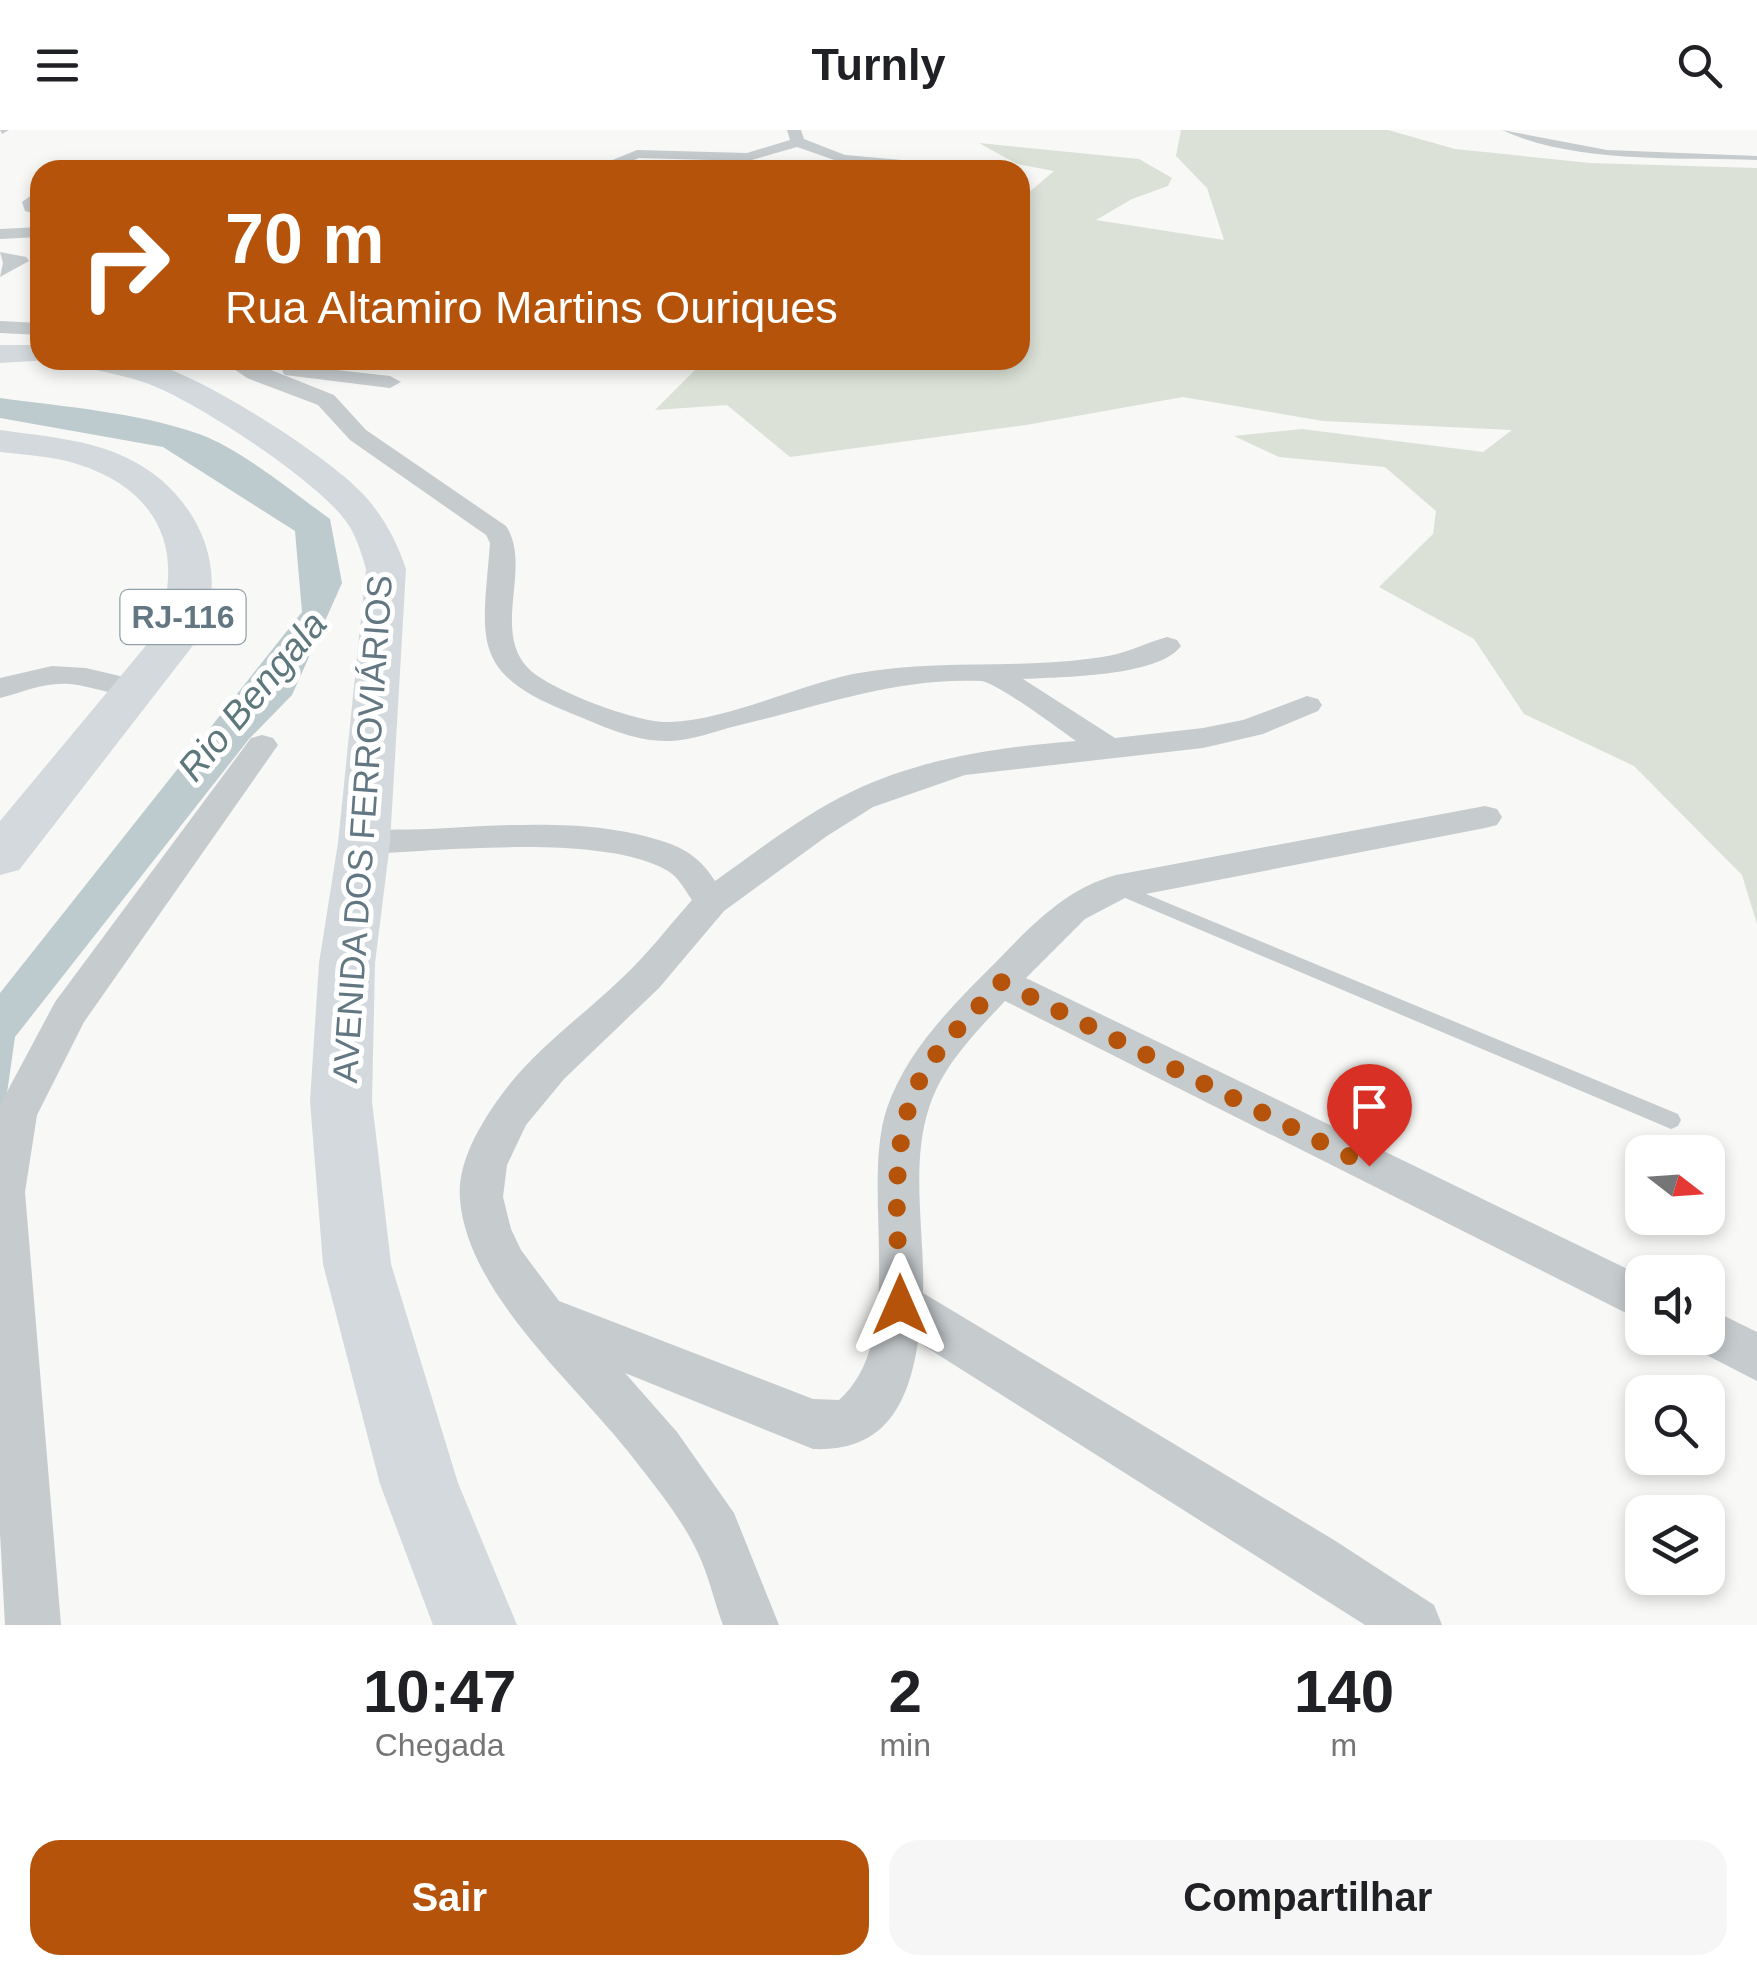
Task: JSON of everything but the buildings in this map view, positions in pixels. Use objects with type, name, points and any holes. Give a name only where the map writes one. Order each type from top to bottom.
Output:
[{"type":"main road","points":[[0,354],[30,354]]},
{"type":"main road","name":"AVENIDA DOS FERROVIÁRIOS","points":[[146,370],[206,397],[343,495],[362,514],[376,537],[386,569],[364,843],[347,963],[341,1101],[357,1264],[419,1484],[476,1625]]},
{"type":"main road","name":"RJ-116","points":[[0,441],[64,450],[109,464],[168,507],[184,528],[192,552],[190,596],[175,639],[0,857]]},
{"type":"street","points":[[816,130],[842,143]]},
{"type":"street","points":[[622,160],[637,154],[748,157],[796,136],[853,160]]},
{"type":"street","points":[[0,234],[30,232]]},
{"type":"street","points":[[0,257],[20,261],[0,272]]},
{"type":"street","points":[[0,327],[30,328]]},
{"type":"street","points":[[247,370],[326,400],[358,435],[496,531],[503,543],[498,623],[503,651],[518,674],[542,690],[639,730],[671,732],[854,684],[900,676],[1098,667],[1130,661],[1167,646]]},
{"type":"street","points":[[292,370],[312,376],[390,382]]},
{"type":"street","points":[[992,672],[1109,748]]},
{"type":"street","points":[[0,689],[48,674],[76,673],[138,689]]},
{"type":"street","points":[[751,1625],[711,1524],[630,1414],[543,1318],[494,1244],[482,1211],[484,1166],[513,1111],[548,1069],[640,984],[711,902],[832,816],[886,789],[946,769],[1006,755],[1203,738],[1252,728],[1307,705]]},
{"type":"street","points":[[33,1625],[3,1192],[16,1115],[69,1013],[262,744]]},
{"type":"street","points":[[543,1318],[813,1424],[847,1425],[874,1407],[890,1370],[900,1305],[899,1168],[908,1110],[932,1060],[1072,910],[1116,887],[1485,817]]},
{"type":"street","points":[[364,843],[500,839],[624,844],[657,852],[684,865],[711,902]]},
{"type":"street","points":[[1001,982],[1625,1290]]},
{"type":"street","points":[[900,1305],[1314,1558],[1414,1625]]},
{"type":"street","points":[[1725,1340],[1757,1358]]},
{"type":"lane","points":[[1506,130],[1552,144],[1607,152],[1757,158]]},
{"type":"lane","points":[[1116,887],[1671,1120]]},
{"type":"shaded area","points":[[1181,130],[1388,130],[1455,149],[1590,163],[1757,168],[1757,924],[1742,875],[1634,766],[1524,714],[1474,639],[1379,587],[1433,534],[1436,511],[1385,467],[1279,457],[1234,436],[1302,429],[1483,452],[1512,430],[1323,421],[1183,397],[1026,425],[790,457],[727,405],[655,410],[695,370],[1030,370],[1030,191],[1054,171],[1030,166],[1030,160],[1010,160],[979,143],[1139,159],[1172,178],[1168,186],[1132,199],[1096,220],[1224,240],[1207,188],[1176,156]]},
{"type":"water","name":"Rio Bengala","points":[[0,398],[151,420],[199,434],[232,450],[330,519],[342,583],[292,695],[249,739],[15,1037],[0,1142],[0,993],[302,612],[295,531],[163,447],[0,418]]},
{"type":"route","points":[[900,1305],[899,1168],[908,1110],[932,1060],[1001,982],[1369,1166]]}]
